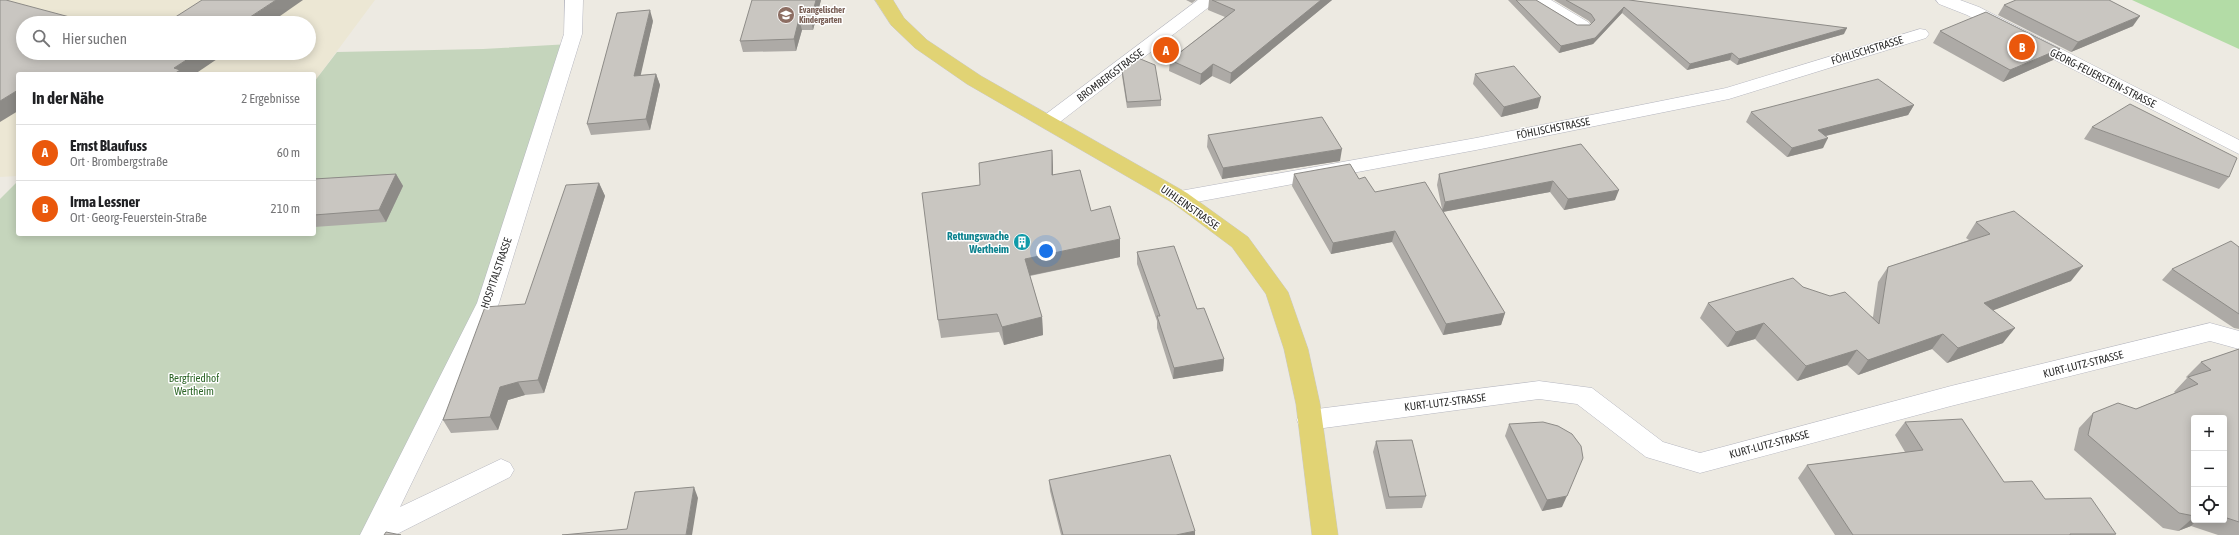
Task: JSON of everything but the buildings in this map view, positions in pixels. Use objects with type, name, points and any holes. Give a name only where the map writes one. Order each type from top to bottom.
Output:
[{"type":"main road","name":"UIHLEINSTRASSE","points":[[884,0],[898,21],[921,44],[974,80],[1180,198],[1240,242],[1277,292],[1296,349],[1308,404],[1325,535]]},
{"type":"street","name":"HOSPITALSTRASSE","points":[[374,533],[488,303],[573,34],[574,0]]},
{"type":"street","name":"BROMBERGSTRASSE","points":[[1049,122],[1209,0]]},
{"type":"street","points":[[1539,0],[1582,26]]},
{"type":"street","name":"GEORG-FEUERSTEIN-STRASSE","points":[[1945,0],[1972,11],[2239,148]]},
{"type":"street","name":"FÖHLISCHSTRASSE","points":[[1180,198],[1476,144],[1729,93],[1920,34]]},
{"type":"street","name":"KURT-LUTZ-STRASSE","points":[[1309,420],[1539,390],[1583,395],[1655,450],[1700,463],[1951,396],[2210,332],[2239,340]]},
{"type":"street","name":"HOSPITALSTRASSE","points":[[374,533],[501,470]]},
{"type":"shaded area","points":[[0,0],[375,0],[316,79],[316,72],[16,72],[16,176],[0,177]]},
{"type":"green space","points":[[2132,0],[2239,0],[2239,49]]},
{"type":"green space","name":"Bergfriedhof Wertheim","points":[[570,44],[488,303],[373,535],[0,535],[0,199],[16,183],[16,236],[316,236],[316,79],[337,52],[483,49]]},
{"type":"place","name":"Evangelischer Kindergarten","points":[[786,15]]},
{"type":"place","name":"Irma Lessner","points":[[2022,47]]},
{"type":"place","name":"Ernst Blaufuss","points":[[1166,50]]},
{"type":"place","name":"Rettungswache Wertheim","points":[[1022,242]]}]
